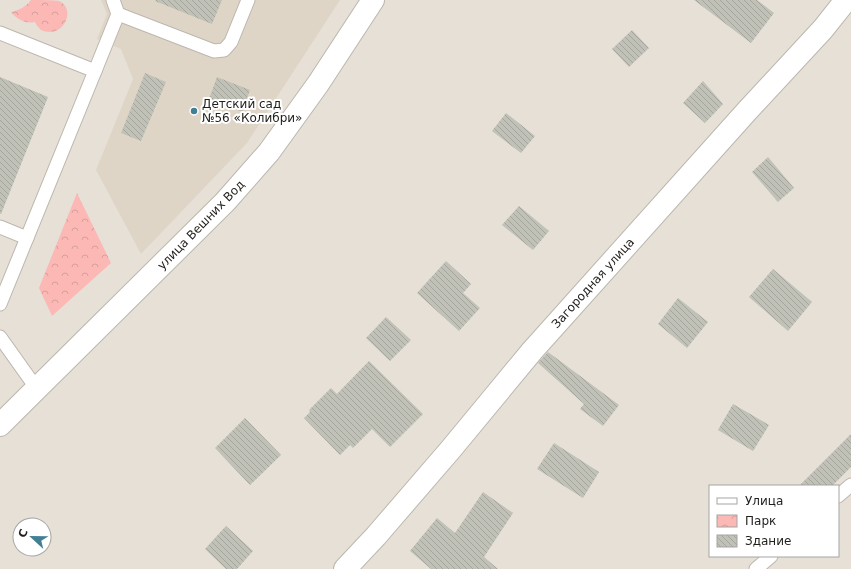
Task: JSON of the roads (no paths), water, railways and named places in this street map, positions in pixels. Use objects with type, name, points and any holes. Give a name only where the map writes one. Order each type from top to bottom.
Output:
[{"type":"street","name":"улица Вешних Вод","points":[[0,425],[240,186],[269,152],[318,84],[374,0]]},
{"type":"street","name":"Загородная улица","points":[[345,569],[376,536],[451,449],[532,351],[747,111],[823,29],[846,0]]},
{"type":"lane","points":[[0,304],[118,14],[113,0]]},
{"type":"lane","points":[[118,14],[214,51],[224,50],[231,42],[248,0]]},
{"type":"lane","points":[[0,33],[95,71]]},
{"type":"lane","points":[[0,227],[27,238]]},
{"type":"lane","points":[[0,336],[36,389]]},
{"type":"lane","points":[[839,495],[851,485]]},
{"type":"lane","points":[[756,569],[770,557]]},
{"type":"place","name":"Детский сад №56 «Колибри»","points":[[194,111]]}]
